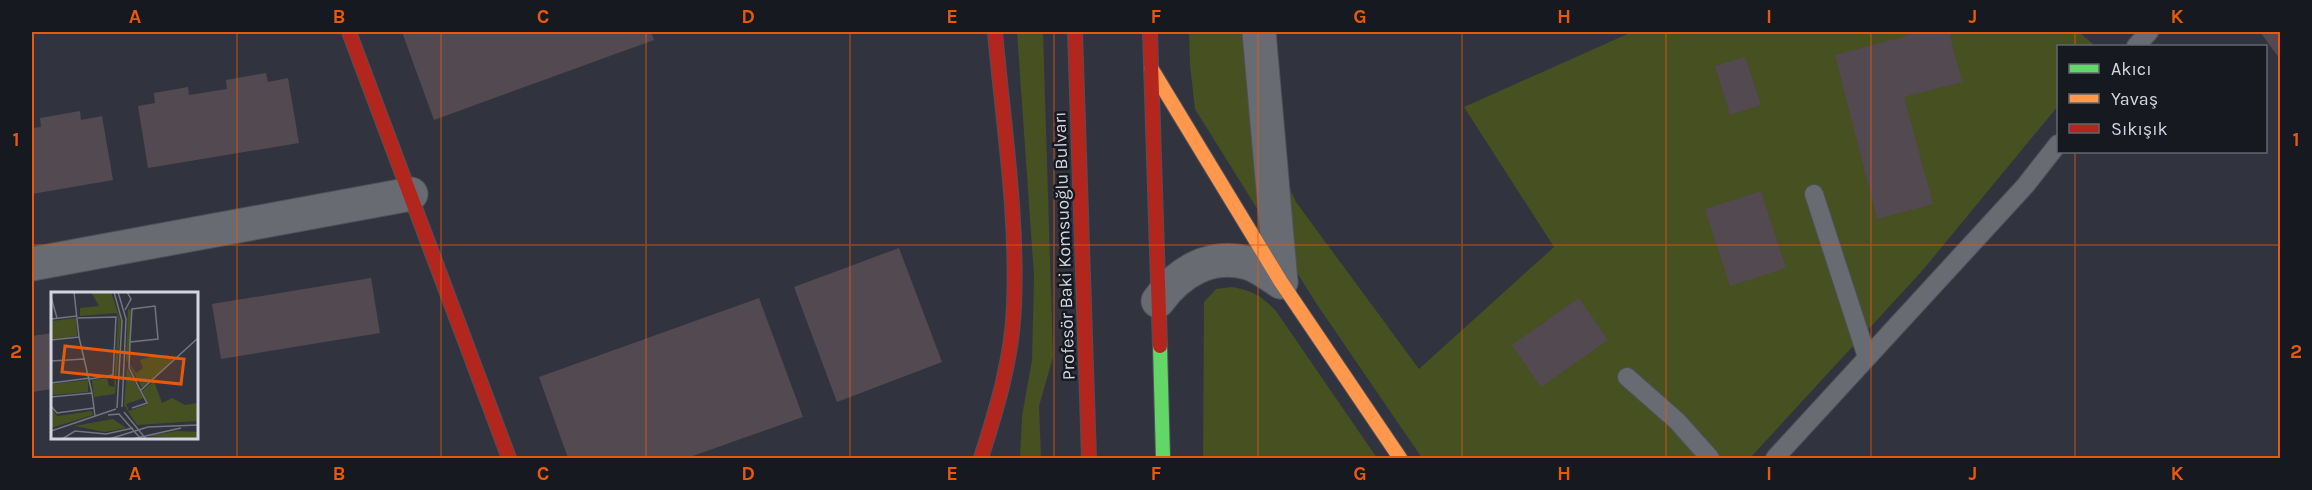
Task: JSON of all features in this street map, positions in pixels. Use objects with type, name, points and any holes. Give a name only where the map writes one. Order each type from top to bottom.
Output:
[{"type":"street","points":[[349,32],[508,459]]},
{"type":"street","points":[[981,459],[998,405],[1008,359],[1014,307],[1014,246],[995,32]]},
{"type":"street","name":"Profesör Baki Komsuoğlu Bulvarı","points":[[1075,32],[1089,459]]},
{"type":"street","points":[[1150,32],[1162,459]]},
{"type":"street","points":[[1259,32],[1281,282]]},
{"type":"street","points":[[1151,68],[1281,282],[1400,459]]},
{"type":"street","points":[[32,264],[411,194]]},
{"type":"street","points":[[1158,301],[1172,282],[1183,274],[1217,262],[1250,263],[1281,282]]},
{"type":"lane","points":[[2137,45],[2149,32]]},
{"type":"lane","points":[[1775,459],[2025,186],[2057,145]]},
{"type":"lane","points":[[1814,194],[1867,357]]},
{"type":"lane","points":[[1627,377],[1677,421],[1710,459]]},
{"type":"green space","points":[[1017,32],[1043,32],[1053,357],[1039,406],[1041,458],[1020,458],[1022,416],[1032,360],[1034,276]]},
{"type":"green space","points":[[1189,32],[1249,32],[1253,110],[1296,202],[1419,369],[1554,247],[1464,107],[1632,32],[2079,32],[2094,45],[2057,45],[2057,107],[1922,271],[1750,458],[1422,458],[1316,303],[1195,109]]},
{"type":"green space","points":[[1232,287],[1257,295],[1276,311],[1377,458],[1203,458],[1204,302],[1216,289]]},
{"type":"building","points":[[402,32],[651,32],[654,40],[434,120]]},
{"type":"building","points":[[1921,32],[1949,32],[1962,82],[1904,97],[1933,204],[1877,219],[1835,55]]},
{"type":"building","points":[[2260,32],[2280,32],[2280,59]]},
{"type":"building","points":[[1745,57],[1761,105],[1730,115],[1715,66]]},
{"type":"building","points":[[266,73],[268,82],[288,78],[299,143],[148,168],[138,106],[155,103],[154,93],[188,87],[189,95],[227,89],[226,80]]},
{"type":"building","points":[[80,111],[81,120],[102,116],[113,180],[32,194],[32,128],[41,127],[40,118]]},
{"type":"building","points":[[1761,191],[1786,268],[1730,286],[1705,209]]},
{"type":"building","points":[[899,248],[942,362],[837,402],[794,287]]},
{"type":"building","points":[[371,278],[380,333],[221,359],[212,304]]},
{"type":"building","points":[[759,298],[803,417],[687,458],[568,458],[539,377]]},
{"type":"building","points":[[1579,298],[1608,340],[1541,387],[1512,345]]},
{"type":"building","points":[[51,333],[51,389],[32,392],[32,336]]},
{"type":"traffic: fast","points":[[1160,346],[1163,458]]},
{"type":"traffic: slow","points":[[1151,68],[1281,282],[1400,458]]},
{"type":"traffic: jam","points":[[349,32],[509,458]]},
{"type":"traffic: jam","points":[[981,458],[1007,364],[1014,306],[1012,203],[995,32]]},
{"type":"traffic: jam","points":[[1075,32],[1089,458]]},
{"type":"traffic: jam","points":[[1150,32],[1160,346]]}]
